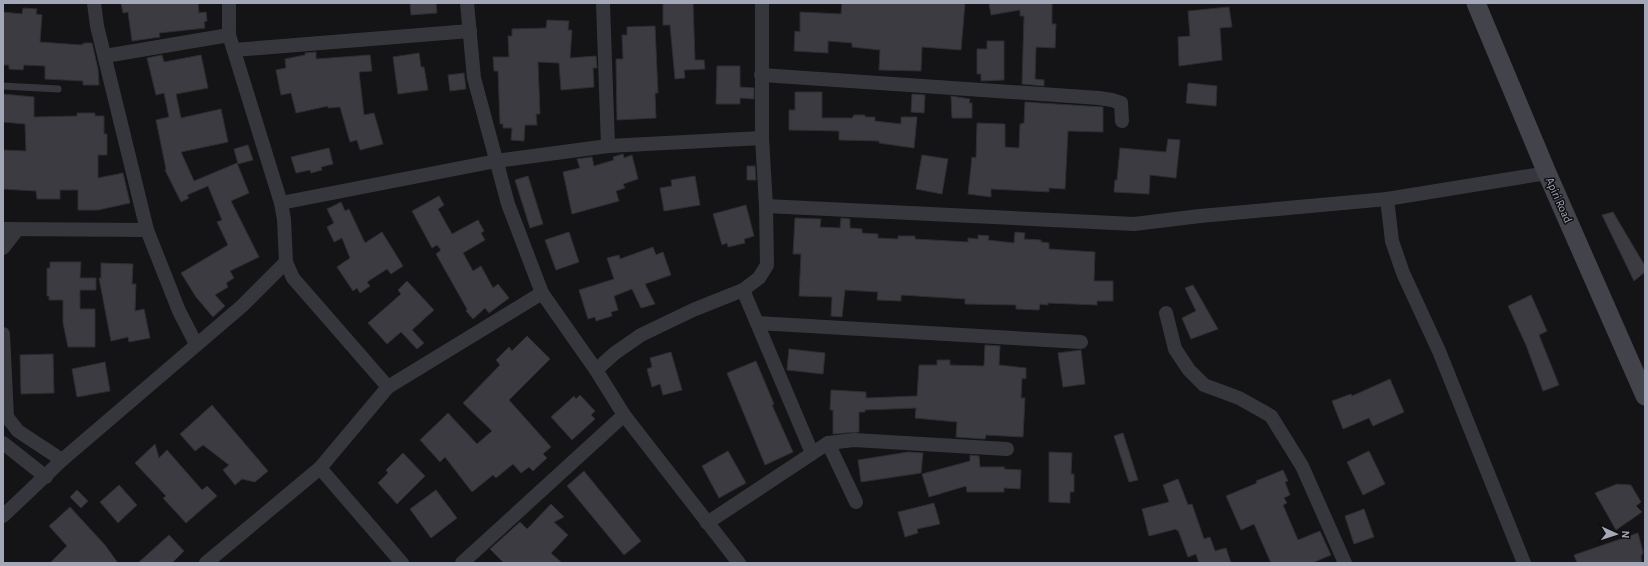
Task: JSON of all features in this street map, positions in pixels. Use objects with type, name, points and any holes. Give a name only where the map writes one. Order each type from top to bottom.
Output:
[{"type":"street","points":[[94,3],[97,26],[147,230],[179,311],[196,344]]},
{"type":"street","points":[[229,3],[228,35],[234,50],[281,203],[284,219],[286,262],[293,278],[388,387]]},
{"type":"street","points":[[467,3],[474,78],[508,204],[542,293],[596,370],[624,415],[738,563]]},
{"type":"street","points":[[603,3],[608,146]]},
{"type":"street","points":[[596,370],[614,353],[641,335],[693,310],[743,290],[759,278],[767,265],[766,206],[762,138],[762,3]]},
{"type":"street","name":"Apiri Road","points":[[1476,3],[1547,173],[1645,396]]},
{"type":"street","points":[[234,50],[470,31]]},
{"type":"street","points":[[105,56],[228,35]]},
{"type":"street","points":[[761,75],[1099,98],[1121,103],[1122,121]]},
{"type":"street","points":[[281,203],[496,160],[608,146],[762,138]]},
{"type":"street","points":[[766,206],[1134,224],[1200,216],[1387,198],[1547,173]]},
{"type":"street","points":[[1387,198],[1392,241],[1403,273],[1439,351],[1524,563]]},
{"type":"street","points":[[3,229],[147,230]]},
{"type":"street","points":[[3,248],[17,230]]},
{"type":"street","points":[[3,516],[46,477],[62,460],[242,306],[286,262]]},
{"type":"street","points":[[743,290],[812,453]]},
{"type":"street","points":[[206,563],[320,468],[388,387],[542,293]]},
{"type":"street","points":[[1166,313],[1175,349],[1189,370],[1204,385],[1239,398],[1271,416],[1302,466],[1345,563]]},
{"type":"street","points":[[758,323],[1081,342]]},
{"type":"street","points":[[3,334],[7,417],[18,431],[62,460]]},
{"type":"street","points":[[462,563],[624,415]]},
{"type":"street","points":[[707,523],[828,443],[854,440],[1008,449]]},
{"type":"street","points":[[3,443],[46,477]]},
{"type":"street","points":[[828,443],[856,502]]},
{"type":"street","points":[[320,468],[402,563]]},
{"type":"lane","points":[[3,86],[58,89]]},
{"type":"building","points":[[121,3],[198,3],[199,13],[206,12],[207,21],[204,22],[205,28],[159,33],[160,37],[132,41],[128,12],[123,13]]},
{"type":"building","points":[[410,3],[436,3],[437,13],[411,15]]},
{"type":"building","points":[[663,3],[693,3],[695,60],[704,60],[705,69],[684,70],[685,78],[675,79],[670,25],[663,25]]},
{"type":"building","points":[[842,3],[965,3],[961,50],[922,47],[921,71],[879,70],[880,50],[852,47],[852,43],[828,41],[828,53],[794,51],[795,31],[800,32],[800,12],[841,14]]},
{"type":"building","points":[[989,3],[1052,3],[1052,24],[1056,24],[1055,48],[1036,47],[1035,79],[1044,80],[1044,86],[1022,84],[1024,16],[1020,16],[1020,10],[991,15]]},
{"type":"building","points":[[1229,7],[1232,27],[1220,28],[1222,60],[1179,66],[1178,37],[1190,36],[1188,11]]},
{"type":"building","points":[[23,8],[37,9],[36,14],[42,15],[40,42],[81,45],[85,43],[92,43],[98,69],[99,85],[83,85],[83,81],[45,79],[45,66],[24,65],[23,70],[9,69],[9,65],[3,65],[3,12],[22,14]]},
{"type":"building","points":[[547,20],[569,21],[568,30],[572,30],[570,58],[596,56],[597,68],[593,68],[594,87],[561,90],[559,63],[538,62],[540,114],[536,114],[537,125],[525,125],[524,141],[511,140],[512,128],[503,128],[503,124],[500,124],[498,71],[494,71],[493,57],[509,57],[508,36],[512,36],[512,29],[546,28]]},
{"type":"building","points":[[655,26],[658,93],[655,93],[656,118],[617,120],[616,59],[623,59],[622,35],[627,35],[627,27]]},
{"type":"building","points":[[987,41],[1004,41],[1004,80],[981,81],[981,74],[977,74],[977,49],[987,49]]},
{"type":"building","points":[[316,52],[316,59],[370,55],[372,71],[359,72],[364,115],[374,113],[383,144],[360,150],[357,140],[350,142],[340,107],[328,108],[328,106],[296,113],[291,93],[281,95],[276,70],[286,68],[285,59],[305,55],[305,53]]},
{"type":"building","points":[[419,53],[421,67],[424,67],[428,90],[398,94],[393,57]]},
{"type":"building","points":[[162,55],[164,62],[201,55],[208,88],[176,94],[181,118],[221,109],[228,142],[181,152],[194,181],[237,163],[249,193],[231,201],[259,257],[230,271],[234,278],[226,283],[228,287],[215,295],[225,306],[213,317],[196,297],[181,273],[228,245],[217,222],[222,220],[208,186],[187,195],[189,198],[181,202],[165,170],[156,120],[169,117],[164,93],[156,95],[147,58]]},
{"type":"building","points":[[717,66],[740,66],[740,87],[754,88],[754,99],[740,98],[740,104],[716,104]]},
{"type":"building","points":[[464,73],[466,89],[450,91],[448,75]]},
{"type":"building","points":[[1188,83],[1217,86],[1216,106],[1186,103]]},
{"type":"building","points":[[795,92],[822,92],[822,118],[852,118],[854,115],[865,115],[865,117],[875,117],[875,121],[901,124],[901,117],[917,117],[914,148],[879,143],[879,141],[839,140],[839,131],[789,130],[789,110],[795,110]]},
{"type":"building","points":[[3,94],[34,97],[34,117],[77,116],[77,113],[95,113],[95,116],[104,116],[104,134],[107,134],[107,155],[98,155],[98,178],[123,173],[130,203],[98,210],[78,210],[78,190],[60,190],[60,199],[37,199],[36,191],[3,189],[3,150],[26,151],[25,124],[3,122]]},
{"type":"building","points":[[912,94],[925,95],[924,113],[911,112]]},
{"type":"building","points":[[951,96],[970,99],[969,103],[972,103],[972,118],[952,118]]},
{"type":"building","points":[[1025,102],[1103,107],[1103,132],[1068,131],[1065,189],[1049,188],[1049,192],[991,189],[991,197],[968,194],[972,157],[976,158],[977,123],[1005,124],[1005,147],[1019,148],[1020,124],[1024,123]]},
{"type":"building","points":[[1168,139],[1180,140],[1176,178],[1150,175],[1149,194],[1114,192],[1115,180],[1117,180],[1120,148],[1166,152]]},
{"type":"building","points":[[248,145],[253,160],[238,164],[234,149]]},
{"type":"building","points":[[329,148],[333,164],[321,167],[322,170],[311,173],[310,170],[296,173],[291,157]]},
{"type":"building","points":[[623,154],[624,158],[632,155],[638,179],[623,184],[625,188],[616,191],[619,201],[572,214],[563,172],[580,168],[577,159],[592,157],[594,166],[614,160],[613,157]]},
{"type":"building","points":[[922,155],[948,159],[942,194],[916,189]]},
{"type":"building","points":[[747,166],[755,166],[756,180],[747,180]]},
{"type":"building","points":[[528,176],[543,224],[530,228],[515,180]]},
{"type":"building","points":[[695,176],[700,205],[664,211],[660,188],[672,186],[671,180]]},
{"type":"building","points":[[439,196],[444,205],[438,209],[452,234],[478,220],[484,231],[481,233],[485,240],[463,253],[473,271],[481,266],[493,288],[498,284],[509,298],[489,313],[485,308],[473,319],[466,311],[467,309],[436,254],[441,250],[437,245],[432,248],[412,211]]},
{"type":"building","points":[[341,202],[345,211],[349,209],[365,243],[382,232],[403,266],[391,274],[387,269],[367,282],[370,286],[360,293],[357,288],[353,291],[337,267],[350,258],[342,238],[334,242],[327,227],[334,223],[327,209]]},
{"type":"building","points":[[746,205],[754,236],[744,239],[745,243],[728,247],[727,243],[722,245],[713,214]]},
{"type":"building","points":[[1613,212],[1645,266],[1645,272],[1634,281],[1602,215]]},
{"type":"building","points":[[795,218],[821,219],[820,227],[840,228],[841,218],[850,219],[850,228],[862,229],[862,233],[878,234],[878,238],[898,239],[898,236],[915,236],[915,239],[968,242],[968,238],[978,239],[978,235],[989,236],[988,240],[1014,243],[1015,232],[1025,233],[1024,239],[1041,240],[1041,242],[1049,243],[1049,249],[1095,252],[1094,281],[1113,281],[1113,301],[1097,301],[1097,305],[1048,303],[1048,305],[1040,304],[1039,310],[1016,309],[1016,305],[965,304],[965,299],[901,295],[901,301],[877,300],[878,292],[845,290],[842,317],[831,316],[832,297],[799,296],[801,254],[793,254]]},
{"type":"building","points":[[569,232],[579,262],[556,270],[545,240]]},
{"type":"building","points":[[653,247],[656,255],[663,252],[671,275],[645,284],[655,304],[641,308],[632,289],[614,296],[618,310],[611,312],[612,316],[596,321],[595,317],[588,319],[579,290],[614,279],[607,258],[619,255],[620,259]]},
{"type":"building","points":[[50,262],[81,262],[80,278],[96,278],[96,290],[80,290],[80,309],[95,309],[95,347],[68,347],[63,323],[63,300],[49,300],[49,296],[47,296],[47,268],[50,268]]},
{"type":"building","points":[[101,263],[133,264],[132,284],[136,284],[135,311],[144,309],[150,338],[129,342],[128,337],[111,341],[99,278],[101,278]]},
{"type":"building","points":[[407,281],[434,310],[412,330],[424,343],[417,349],[401,332],[387,344],[368,323],[401,294],[398,290]]},
{"type":"building","points":[[1193,285],[1218,329],[1191,339],[1182,318],[1196,311],[1185,288]]},
{"type":"building","points":[[1531,295],[1547,331],[1539,335],[1559,385],[1543,391],[1526,345],[1508,306]]},
{"type":"building","points":[[527,336],[550,359],[509,400],[551,447],[543,454],[547,458],[533,471],[529,467],[521,473],[513,464],[496,478],[493,475],[472,492],[445,457],[440,462],[420,440],[448,413],[477,444],[492,431],[463,403],[500,365],[496,360],[509,347],[512,351]]},
{"type":"building","points":[[985,345],[1000,346],[999,365],[1026,368],[1026,379],[1022,378],[1021,398],[1025,398],[1023,437],[986,435],[985,439],[956,437],[957,422],[915,418],[916,408],[865,410],[865,412],[859,412],[859,432],[833,434],[833,410],[830,410],[831,390],[866,392],[866,398],[917,396],[919,365],[937,365],[937,360],[950,360],[950,365],[984,366]]},
{"type":"building","points":[[789,349],[825,353],[823,374],[787,370]]},
{"type":"building","points":[[1081,350],[1085,384],[1063,387],[1058,353]]},
{"type":"building","points":[[671,352],[682,390],[663,395],[660,384],[652,387],[647,369],[652,367],[650,358]]},
{"type":"building","points":[[53,354],[54,393],[21,394],[20,355]]},
{"type":"building","points":[[756,361],[774,404],[772,405],[793,452],[765,465],[727,373]]},
{"type":"building","points":[[105,362],[110,391],[77,397],[72,369]]},
{"type":"building","points":[[1390,379],[1404,412],[1373,426],[1369,418],[1343,429],[1332,401],[1351,394],[1352,396]]},
{"type":"building","points":[[580,395],[595,411],[591,415],[595,419],[572,440],[551,417],[574,396],[576,399]]},
{"type":"building","points":[[212,405],[268,471],[255,482],[242,479],[235,485],[223,470],[229,465],[203,445],[195,451],[180,434]]},
{"type":"building","points":[[1123,433],[1138,480],[1129,482],[1114,436]]},
{"type":"building","points":[[155,444],[159,458],[167,450],[202,490],[207,486],[217,496],[186,523],[163,498],[166,496],[135,463]]},
{"type":"building","points":[[728,451],[746,483],[719,498],[702,466]]},
{"type":"building","points":[[1369,451],[1385,484],[1363,495],[1347,462]]},
{"type":"building","points":[[908,452],[923,453],[921,473],[861,482],[858,460]]},
{"type":"building","points":[[1049,452],[1072,453],[1071,474],[1074,474],[1074,492],[1070,492],[1070,503],[1049,502]]},
{"type":"building","points":[[403,453],[425,476],[397,504],[378,483],[388,473],[386,470]]},
{"type":"building","points":[[970,455],[979,456],[980,467],[1005,467],[1004,469],[1021,470],[1020,489],[1004,488],[1004,492],[967,492],[966,486],[929,497],[922,474],[970,461]]},
{"type":"building","points":[[1283,470],[1288,481],[1285,482],[1290,495],[1284,498],[1287,503],[1283,505],[1298,540],[1320,531],[1331,555],[1312,563],[1271,563],[1254,524],[1241,530],[1226,496]]},
{"type":"building","points":[[584,471],[641,541],[624,555],[567,486]]},
{"type":"building","points":[[1178,479],[1188,505],[1192,504],[1204,539],[1210,537],[1215,551],[1226,548],[1231,563],[1199,563],[1196,554],[1188,557],[1178,530],[1177,531],[1176,529],[1149,536],[1142,509],[1169,502],[1163,485]]},
{"type":"building","points":[[1617,484],[1631,485],[1641,502],[1636,506],[1642,512],[1616,530],[1595,493]]},
{"type":"building","points":[[119,485],[137,505],[118,523],[100,502]]},
{"type":"building","points":[[77,490],[88,501],[81,508],[70,497]]},
{"type":"building","points":[[436,490],[457,518],[431,538],[410,509]]},
{"type":"building","points":[[934,503],[940,524],[917,529],[918,533],[905,537],[898,512]]},
{"type":"building","points":[[551,504],[564,517],[554,522],[568,535],[551,553],[562,563],[504,563],[490,549],[520,522],[527,529]]},
{"type":"building","points":[[70,507],[105,545],[118,563],[50,563],[67,546],[49,526]]},
{"type":"building","points":[[1364,509],[1374,537],[1354,544],[1345,516]]},
{"type":"building","points":[[1638,533],[1643,552],[1641,557],[1642,563],[1577,563],[1574,555]]},
{"type":"building","points":[[169,535],[184,551],[172,563],[138,563]]}]
